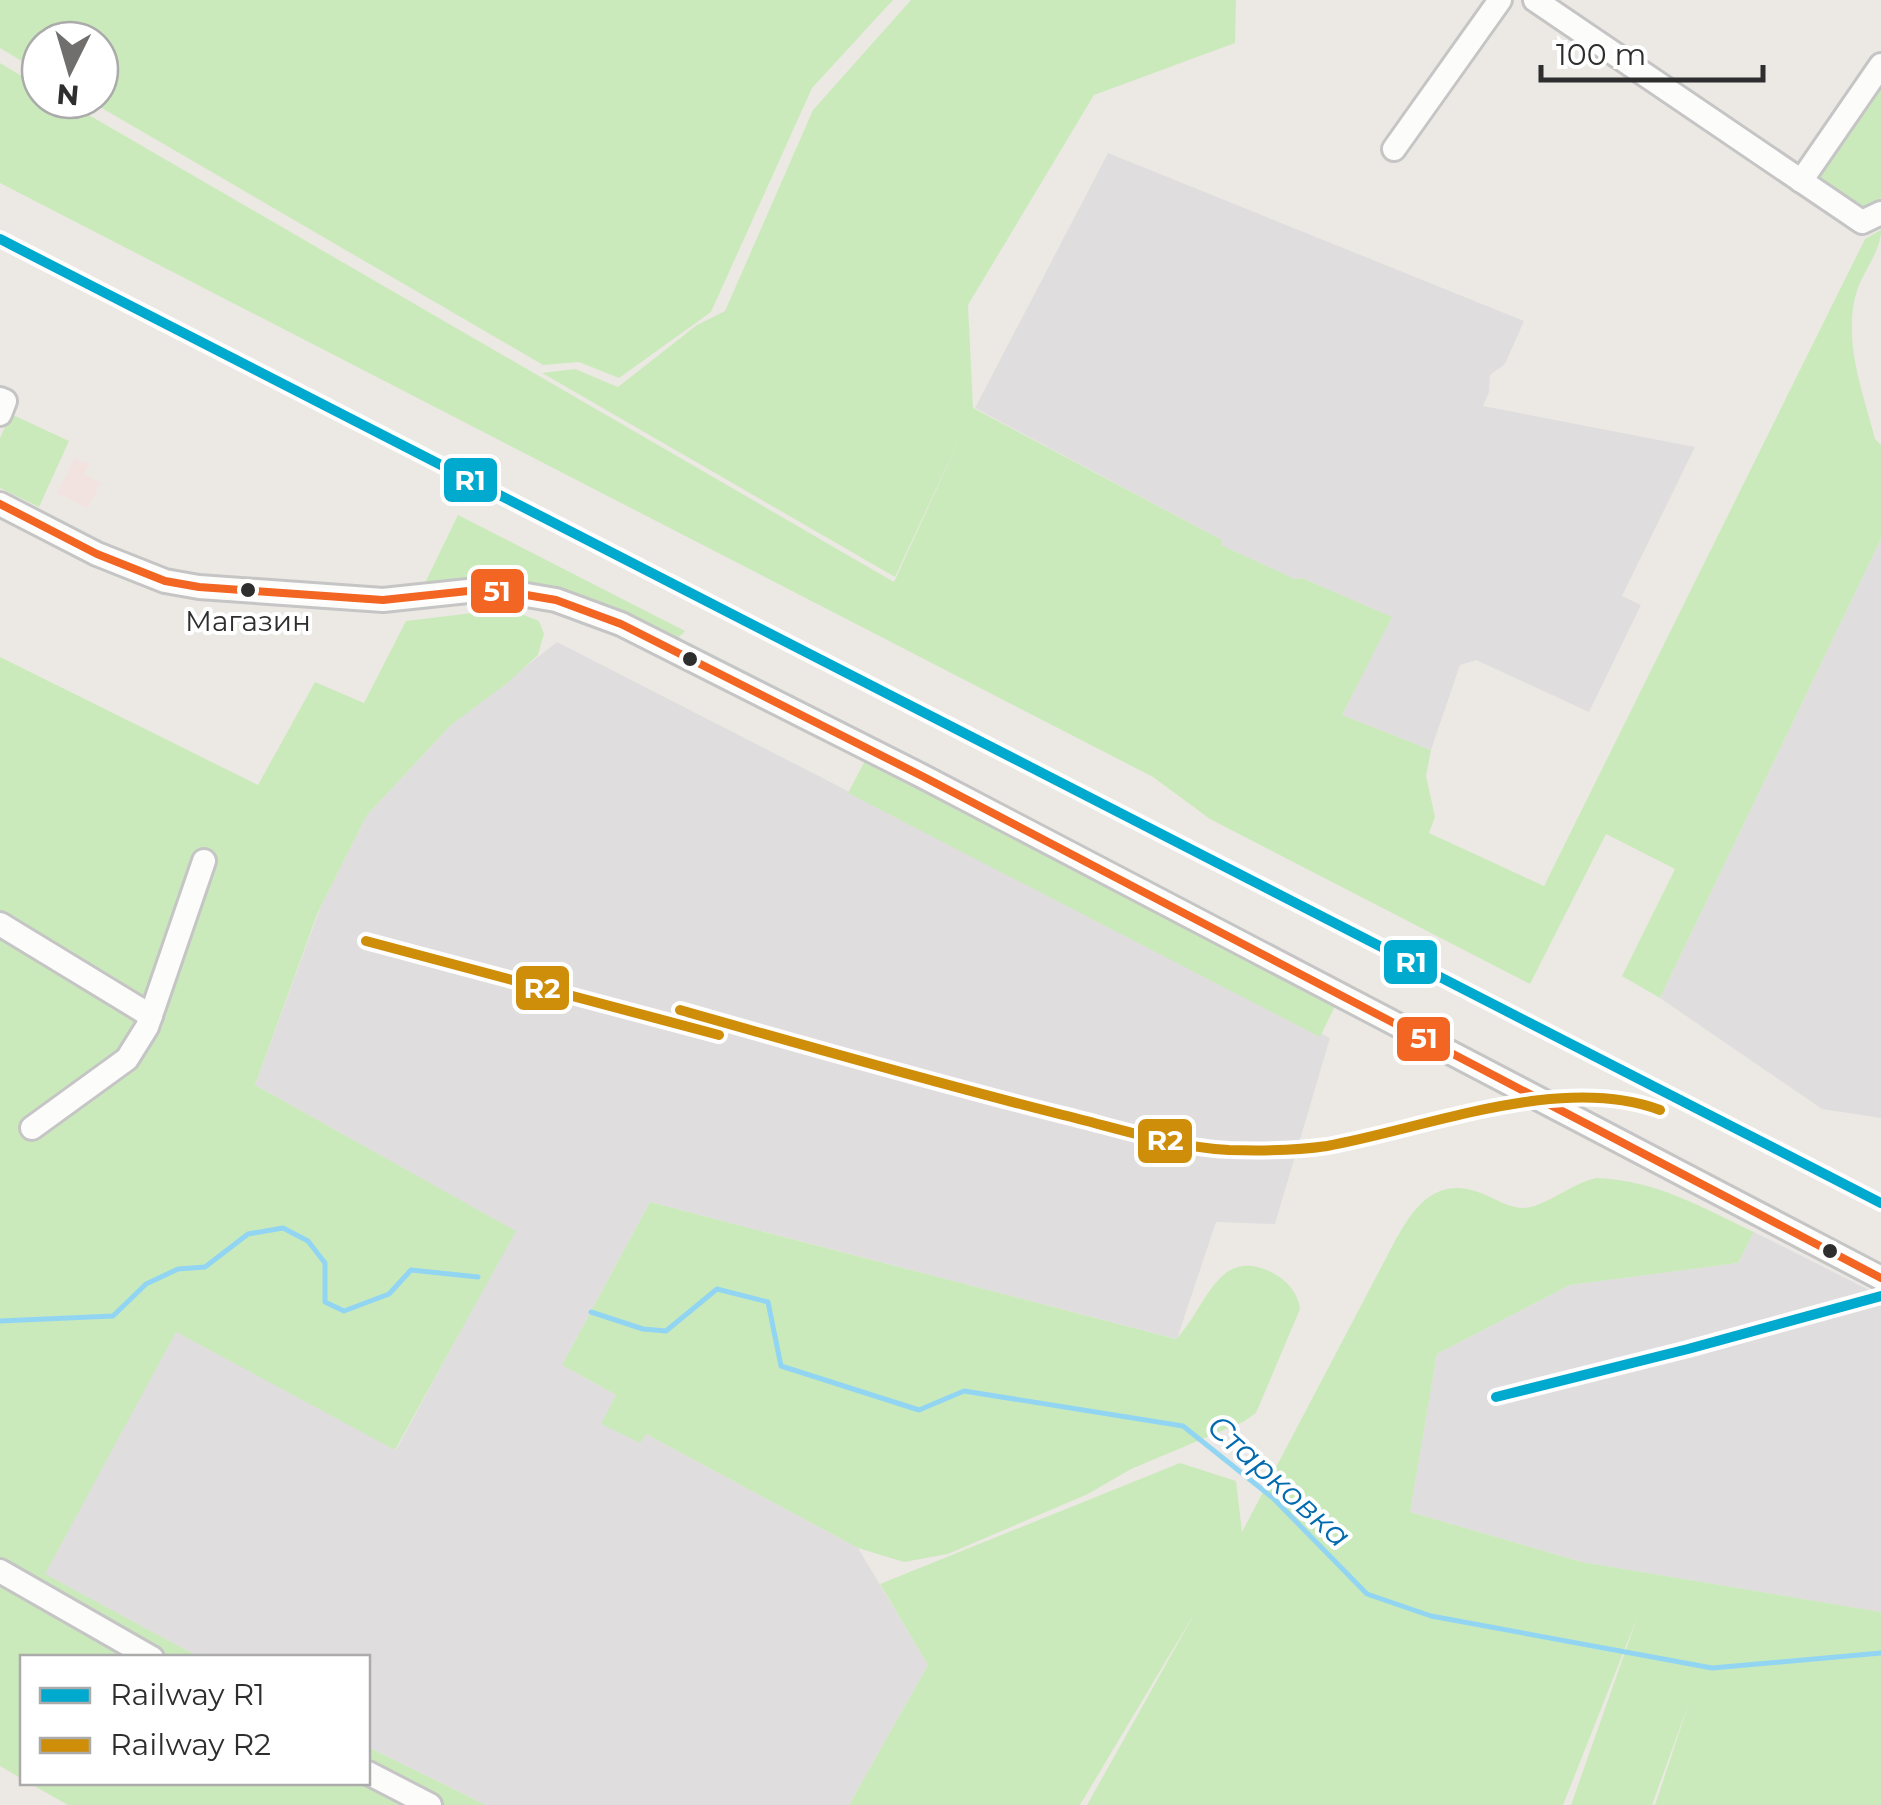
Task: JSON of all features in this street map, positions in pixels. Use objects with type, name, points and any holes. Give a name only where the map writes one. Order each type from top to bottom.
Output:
[{"type":"street","points":[[1394,149],[1500,0]]},
{"type":"street","points":[[1535,0],[1862,222],[1881,213]]},
{"type":"street","points":[[1801,181],[1881,65]]},
{"type":"street","points":[[0,398],[5,401],[0,414]]},
{"type":"street","points":[[0,504],[98,554],[164,581],[384,600],[503,591],[556,600],[621,624],[922,776],[1881,1278]]},
{"type":"street","points":[[32,1128],[127,1059],[151,1016],[204,861]]},
{"type":"street","points":[[0,924],[151,1016]]},
{"type":"street","points":[[0,1571],[147,1655]]},
{"type":"street","points":[[370,1774],[430,1805]]},
{"type":"shaded area","points":[[1108,153],[1524,321],[1505,364],[1490,375],[1483,406],[1695,447],[1622,596],[1641,605],[1589,712],[1476,660],[1460,665],[1431,750],[1342,715],[1391,617],[1220,545],[1222,540],[975,408]]},
{"type":"shaded area","points":[[75,458],[89,464],[84,475],[101,483],[87,508],[57,493]]},
{"type":"shaded area","points":[[1881,539],[1881,1118],[1822,1109],[1660,998]]},
{"type":"shaded area","points":[[557,642],[1330,1038],[1275,1224],[1216,1222],[1177,1339],[650,1202],[562,1365],[616,1395],[646,1434],[858,1548],[928,1665],[849,1805],[486,1805],[370,1748],[370,1655],[195,1655],[44,1574],[176,1331],[396,1450],[515,1231],[255,1085],[321,906],[367,815],[451,725]]},
{"type":"shaded area","points":[[1754,1232],[1881,1296],[1881,1612],[1582,1562],[1410,1512],[1437,1354],[1570,1285],[1738,1263]]},
{"type":"green space","points":[[0,0],[893,0],[812,88],[711,312],[619,378],[579,362],[543,365],[120,119],[120,20],[20,20],[20,60],[0,48]]},
{"type":"green space","points":[[911,0],[1236,0],[1235,43],[1094,95],[968,305],[973,408],[1222,540],[1221,545],[1392,617],[1342,715],[1431,750],[1426,776],[1435,817],[1429,833],[1544,886],[1865,239],[1881,230],[1878,246],[1856,294],[1852,330],[1860,385],[1875,439],[1881,445],[1881,539],[1660,998],[1622,976],[1675,869],[1606,834],[1530,984],[1210,819],[1153,777],[0,183],[0,63],[20,75],[20,120],[97,120],[894,582],[964,429],[895,577],[542,373],[575,369],[618,387],[697,325],[725,311],[813,110]]},
{"type":"green space","points":[[1881,82],[1881,198],[1861,208],[1825,190],[1819,178]]},
{"type":"green space","points":[[11,414],[69,441],[39,507],[0,488],[0,438]]},
{"type":"green space","points":[[458,515],[685,631],[678,638],[556,586],[459,580],[422,589]]},
{"type":"green space","points":[[513,611],[539,621],[544,634],[538,655],[451,725],[367,815],[318,912],[255,1085],[516,1231],[395,1450],[176,1332],[45,1574],[195,1655],[20,1655],[20,1778],[0,1766],[0,657],[258,785],[315,682],[364,703],[406,621]]},
{"type":"green space","points":[[867,757],[1335,1006],[1320,1037],[848,793]]},
{"type":"green space","points":[[1596,1178],[1659,1190],[1754,1232],[1738,1263],[1570,1285],[1437,1354],[1410,1512],[1582,1562],[1881,1612],[1881,1805],[1655,1805],[1690,1700],[1652,1805],[1571,1805],[1637,1618],[1563,1805],[1087,1805],[1197,1609],[1080,1805],[849,1805],[928,1665],[880,1584],[1180,1463],[1236,1481],[1242,1532],[1396,1239],[1422,1202],[1457,1188],[1524,1208]]},
{"type":"green space","points":[[650,1202],[1176,1339],[1215,1284],[1239,1267],[1254,1266],[1278,1276],[1295,1293],[1300,1309],[1256,1413],[1243,1422],[948,1554],[904,1562],[858,1548],[646,1434],[640,1443],[601,1424],[616,1395],[562,1365]]},
{"type":"green space","points":[[370,1748],[486,1805],[68,1805],[33,1785],[370,1785]]},
{"type":"waterway","name":"Старковка","points":[[0,1321],[113,1316],[146,1284],[178,1269],[205,1267],[248,1234],[283,1228],[308,1241],[325,1263],[325,1302],[344,1311],[389,1294],[411,1270],[478,1277]]},
{"type":"waterway","name":"Старковка","points":[[591,1312],[643,1329],[666,1331],[717,1289],[768,1302],[781,1366],[919,1410],[964,1391],[1183,1426],[1273,1498],[1367,1594],[1431,1616],[1712,1668],[1881,1653]]},
{"type":"rail line","name":"R1","points":[[0,239],[1881,1203]]},
{"type":"rail line","name":"R2","points":[[366,941],[719,1035]]},
{"type":"rail line","name":"R2","points":[[680,1010],[1011,1102],[1143,1136],[1208,1148],[1327,1146],[1537,1100],[1621,1100],[1660,1110]]},
{"type":"rail line","name":"R1","points":[[1496,1397],[1881,1296]]},
{"type":"transit line","name":"51","points":[[0,504],[97,554],[165,581],[199,587],[383,600],[503,591],[556,600],[621,624],[922,776],[1881,1278]]},
{"type":"place","name":"Магазин","points":[[248,590]]}]
